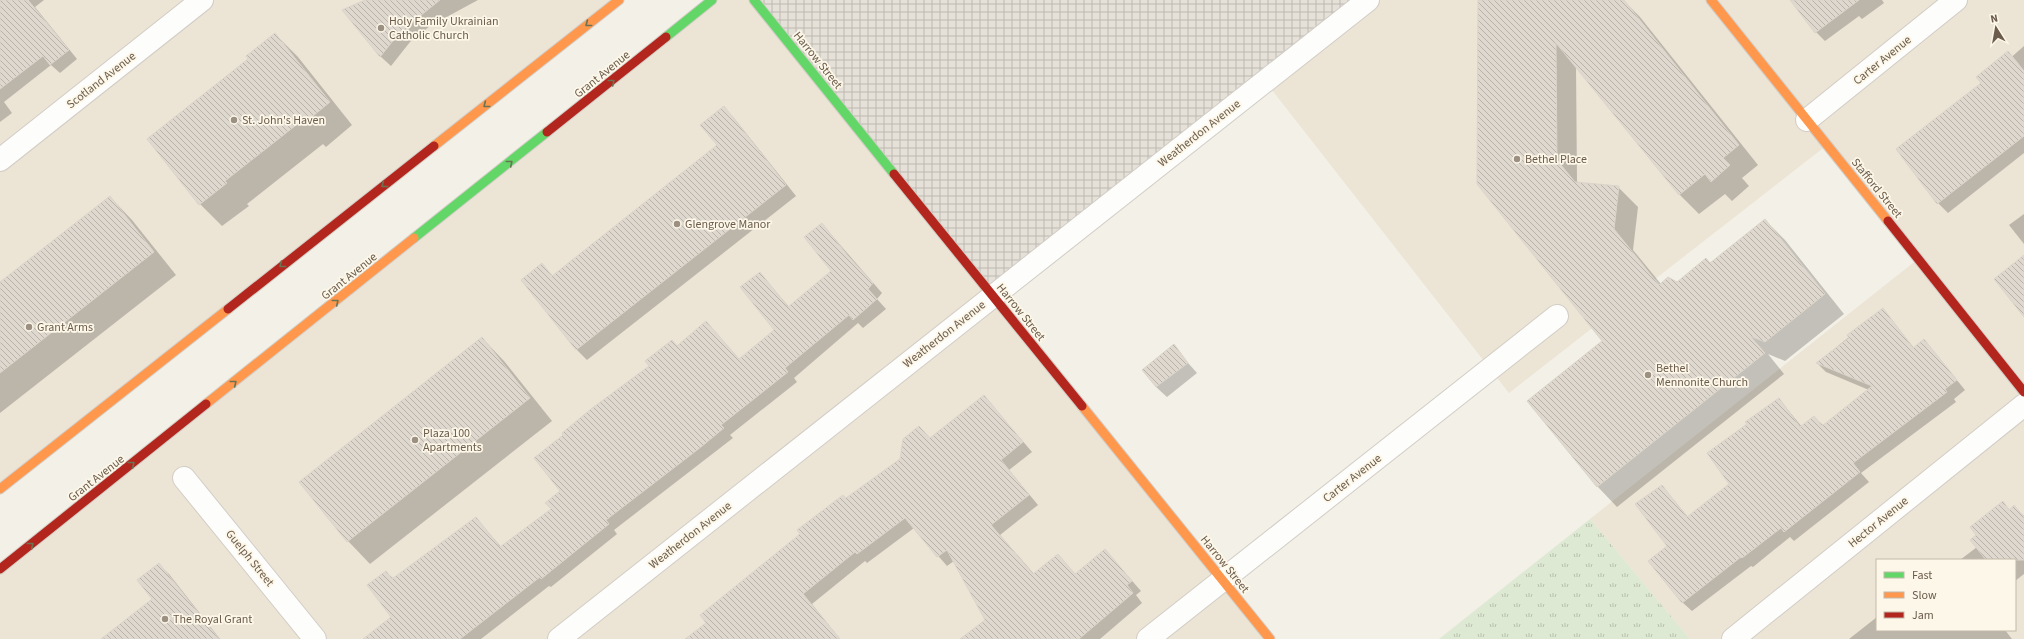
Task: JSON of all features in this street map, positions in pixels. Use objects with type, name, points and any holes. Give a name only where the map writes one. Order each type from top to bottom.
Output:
[{"type":"main road","points":[[0,488],[619,0]]},
{"type":"main road","name":"Grant Avenue","points":[[0,569],[712,0]]},
{"type":"main road","name":"Harrow Street","points":[[754,0],[1270,639]]},
{"type":"main road","name":"Stafford Street","points":[[1711,0],[2024,392]]},
{"type":"street","name":"Scotland Avenue","points":[[0,160],[202,0]]},
{"type":"street","name":"Weatherdon Avenue","points":[[559,639],[1368,0]]},
{"type":"street","name":"Carter Avenue","points":[[1807,120],[1956,0]]},
{"type":"street","name":"Carter Avenue","points":[[1148,639],[1557,316]]},
{"type":"street","name":"Hector Avenue","points":[[1733,639],[2024,405]]},
{"type":"street","name":"Guelph Street","points":[[184,478],[315,639]]},
{"type":"shaded area","points":[[0,0],[619,0],[0,489]]},
{"type":"shaded area","points":[[712,0],[754,0],[1270,639],[0,639],[0,569]]},
{"type":"shaded area","points":[[754,0],[1368,0],[993,296]]},
{"type":"shaded area","points":[[1367,0],[2024,0],[2024,639],[1690,639],[1590,519],[1918,259],[1827,145],[1509,393],[1265,81]]},
{"type":"green space","points":[[1590,519],[1690,639],[1439,639]]},
{"type":"building","points":[[0,0],[28,0],[69,50],[50,65],[43,56],[0,89]]},
{"type":"building","name":"Holy Family Ukrainian Catholic Church","points":[[365,0],[440,0],[400,32],[380,57],[342,10]]},
{"type":"building","points":[[1478,0],[1624,0],[1739,145],[1723,158],[1730,165],[1711,182],[1705,174],[1679,195],[1556,43],[1557,160],[1575,182],[1619,186],[1614,229],[1659,285],[1668,277],[1677,282],[1706,258],[1710,263],[1765,219],[1825,294],[1765,342],[1750,336],[1765,353],[1597,487],[1527,401],[1602,341],[1477,184]]},
{"type":"building","points":[[1790,0],[1859,0],[1815,33]]},
{"type":"building","name":"St. John's Haven","points":[[275,33],[330,102],[302,125],[300,122],[225,181],[227,183],[199,205],[147,139],[248,59],[246,56]]},
{"type":"building","points":[[2008,51],[2024,71],[2024,136],[1937,204],[1896,149],[1981,83],[1976,77]]},
{"type":"building","name":"Glengrove Manor","points":[[724,106],[786,185],[576,350],[521,280],[542,263],[552,276],[717,145],[700,125]]},
{"type":"building","name":"Grant Arms","points":[[110,196],[154,252],[0,373],[0,282]]},
{"type":"building","points":[[822,223],[848,256],[873,283],[868,289],[877,299],[853,320],[849,315],[785,368],[788,372],[721,425],[724,428],[606,520],[609,524],[541,579],[540,577],[460,639],[363,639],[391,617],[367,585],[386,571],[392,579],[476,517],[500,547],[551,509],[545,503],[560,491],[534,458],[563,435],[562,433],[591,409],[649,366],[645,361],[672,340],[677,346],[706,321],[739,359],[774,330],[740,287],[760,272],[788,307],[831,271],[804,237]]},
{"type":"building","points":[[2024,255],[2024,317],[1994,279]]},
{"type":"building","points":[[1883,308],[1913,348],[1924,339],[1957,380],[1945,389],[1947,392],[1853,463],[1860,472],[1784,532],[1781,528],[1682,603],[1648,561],[1667,546],[1635,504],[1662,485],[1687,517],[1729,484],[1707,453],[1747,424],[1745,422],[1779,398],[1800,427],[1814,416],[1822,426],[1872,386],[1816,363],[1849,338],[1847,335]]},
{"type":"building","name":"Plaza 100 Apartments","points":[[482,337],[530,398],[347,542],[299,482]]},
{"type":"building","points":[[1174,344],[1188,363],[1156,387],[1142,370]]},
{"type":"building","points":[[984,395],[1023,442],[1001,460],[1029,495],[991,525],[1033,574],[1058,554],[1075,574],[1105,549],[1132,581],[1127,585],[1133,593],[1079,639],[960,639],[985,620],[947,550],[937,557],[905,518],[857,554],[855,552],[803,594],[840,639],[685,639],[706,623],[700,615],[800,534],[797,530],[843,495],[846,498],[900,459],[903,439],[919,426],[930,438]]},
{"type":"building","points":[[2003,501],[2009,510],[2014,505],[2024,517],[2024,560],[1985,559],[1970,540],[1976,535],[1970,527]]},
{"type":"building","name":"The Royal Grant","points":[[159,563],[219,639],[101,639],[152,599],[137,580]]},
{"type":"traffic: fast","points":[[666,37],[712,0]]},
{"type":"traffic: fast","points":[[754,0],[894,174]]},
{"type":"traffic: fast","points":[[414,238],[547,132]]},
{"type":"traffic: slow","points":[[434,146],[619,0]]},
{"type":"traffic: slow","points":[[1711,0],[1888,221]]},
{"type":"traffic: slow","points":[[206,404],[414,238]]},
{"type":"traffic: slow","points":[[0,489],[228,309]]},
{"type":"traffic: slow","points":[[1082,406],[1270,639]]},
{"type":"traffic: jam","points":[[547,132],[666,37]]},
{"type":"traffic: jam","points":[[228,309],[434,146]]},
{"type":"traffic: jam","points":[[894,174],[1082,406]]},
{"type":"traffic: jam","points":[[1888,221],[2024,392]]},
{"type":"traffic: jam","points":[[0,569],[206,404]]},
{"type":"place","name":"Holy Family Ukrainian Catholic Church","points":[[381,28]]},
{"type":"place","name":"St. John's Haven","points":[[234,120]]},
{"type":"place","name":"Bethel Place","points":[[1517,159]]},
{"type":"place","name":"Glengrove Manor","points":[[677,224]]},
{"type":"place","name":"Grant Arms","points":[[29,327]]},
{"type":"place","name":"Bethel Mennonite Church","points":[[1648,375]]},
{"type":"place","name":"Plaza 100 Apartments","points":[[415,440]]},
{"type":"place","name":"The Royal Grant","points":[[165,619]]}]
